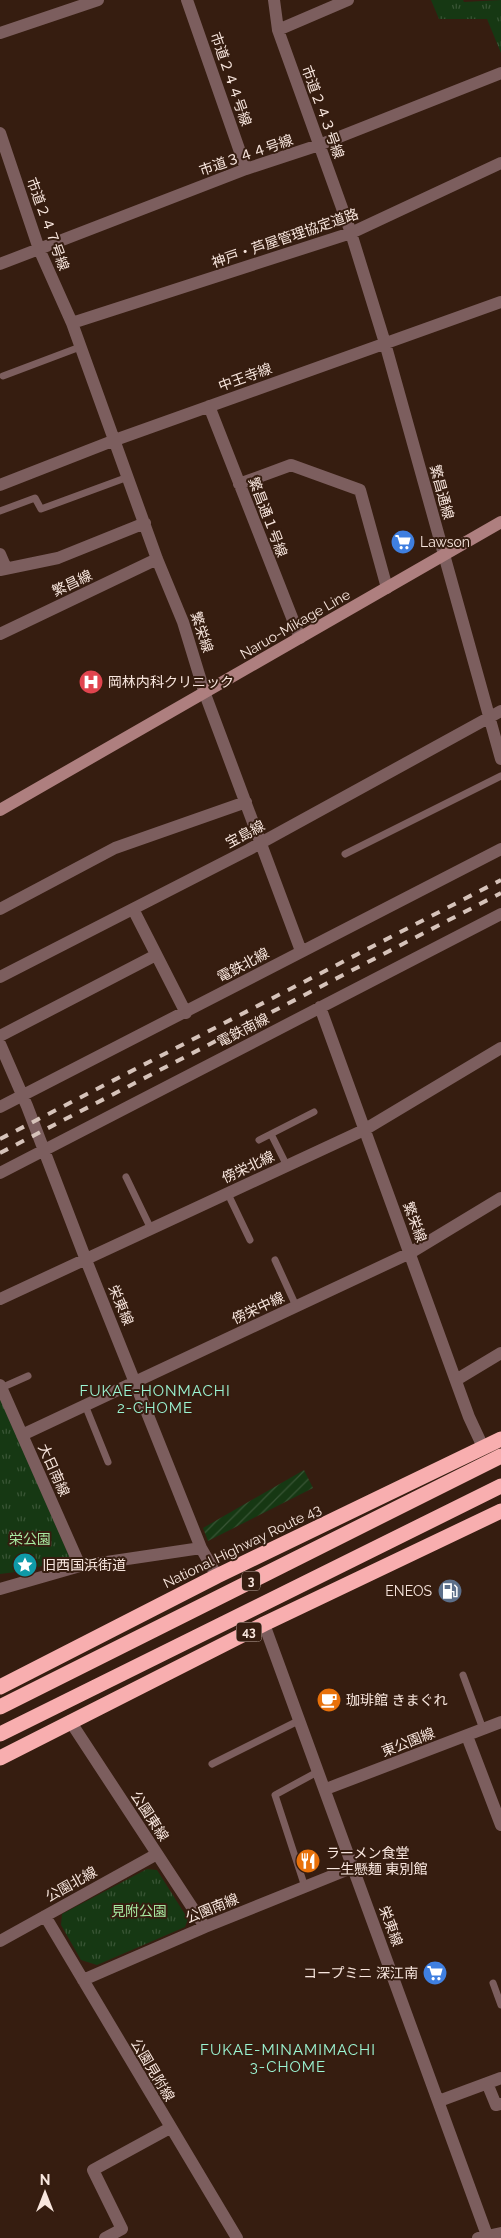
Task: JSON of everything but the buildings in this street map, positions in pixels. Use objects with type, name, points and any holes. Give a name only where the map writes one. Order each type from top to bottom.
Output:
[{"type":"highway","name":"National Highway Route 43","points":[[0,1687],[217,1576],[501,1439]]},
{"type":"highway","name":"3","points":[[0,1706],[501,1456]]},
{"type":"highway","name":"3","points":[[0,1734],[501,1486]]},
{"type":"highway","name":"43","points":[[0,1758],[264,1624],[501,1511]]},
{"type":"street","points":[[0,33],[98,0]]},
{"type":"street","name":"市道２４４号線","points":[[187,0],[246,169]]},
{"type":"street","name":"市道２４３号線","points":[[274,0],[278,30],[350,233]]},
{"type":"street","points":[[278,30],[348,0]]},
{"type":"street","name":"市道３４４号線","points":[[0,264],[246,169],[319,146],[501,74]]},
{"type":"street","name":"市道２４７号線","points":[[0,132],[39,249],[72,324]]},
{"type":"street","name":"神戸・芦屋管理協定道路","points":[[72,324],[350,233],[501,162]]},
{"type":"street","name":"繁昌通線","points":[[350,233],[385,343],[443,556],[495,714],[501,759]]},
{"type":"street","name":"中王寺線","points":[[0,485],[115,440],[501,302]]},
{"type":"street","name":"繁栄線","points":[[72,324],[157,559],[183,622],[205,694],[301,951]]},
{"type":"street","name":"繁昌通１号線","points":[[209,406],[300,638]]},
{"type":"street","points":[[239,484],[292,465],[360,490],[387,588]]},
{"type":"street","name":"Naruo-Mikage Line","points":[[0,810],[205,694],[501,522]]},
{"type":"street","points":[[0,554],[3,569],[58,558],[145,524]]},
{"type":"street","name":"繁昌線","points":[[0,634],[157,559]]},
{"type":"street","name":"宝島線","points":[[0,977],[261,843],[495,714]]},
{"type":"street","points":[[0,910],[115,848],[246,802]]},
{"type":"street","name":"電鉄北線","points":[[0,1108],[501,849]]},
{"type":"street","points":[[133,909],[186,1013]]},
{"type":"street","name":"電鉄南線","points":[[0,1173],[501,914]]},
{"type":"street","points":[[0,1036],[156,955]]},
{"type":"street","name":"繁栄線","points":[[320,1007],[456,1380],[483,1447]]},
{"type":"street","name":"栄東線","points":[[0,1044],[21,1096],[27,1106],[86,1260],[136,1381],[201,1548],[217,1576]]},
{"type":"street","name":"傍栄北線","points":[[0,1299],[364,1130],[501,1048]]},
{"type":"street","name":"傍栄中線","points":[[22,1435],[410,1253],[501,1198]]},
{"type":"street","points":[[456,1380],[501,1353]]},
{"type":"street","name":"大日南線","points":[[1,1387],[80,1566]]},
{"type":"street","points":[[0,1589],[80,1566],[201,1548]]},
{"type":"street","name":"栄東線","points":[[264,1624],[439,2101],[485,2237]]},
{"type":"street","name":"公園東線","points":[[70,1721],[205,1927]]},
{"type":"street","name":"東公園線","points":[[326,1789],[501,1722]]},
{"type":"street","points":[[467,1736],[501,1825]]},
{"type":"street","name":"公園北線","points":[[0,1941],[157,1854]]},
{"type":"street","name":"公園南線","points":[[83,1980],[205,1927],[354,1867]]},
{"type":"street","name":"公園見附線","points":[[45,1916],[237,2238]]},
{"type":"street","points":[[439,2101],[501,2078]]},
{"type":"street","points":[[487,2083],[496,2105],[501,2104]]},
{"type":"street","points":[[105,2238],[122,2229],[93,2170],[170,2128]]},
{"type":"street","points":[[485,2237],[501,2233]]},
{"type":"lane","points":[[3,376],[80,347]]},
{"type":"lane","points":[[0,511],[35,498],[41,509],[128,477]]},
{"type":"lane","points":[[346,854],[501,776]]},
{"type":"lane","points":[[259,1140],[314,1112]]},
{"type":"lane","points":[[271,1134],[287,1166]]},
{"type":"lane","points":[[126,1177],[150,1229]]},
{"type":"lane","points":[[228,1194],[250,1240]]},
{"type":"lane","points":[[274,1260],[296,1306]]},
{"type":"lane","points":[[1,1387],[28,1376]]},
{"type":"lane","points":[[85,1405],[108,1462]]},
{"type":"lane","points":[[463,1675],[483,1729]]},
{"type":"lane","points":[[212,1764],[300,1720]]},
{"type":"lane","points":[[305,1887],[275,1794],[319,1771]]},
{"type":"lane","points":[[493,1983],[501,2005]]},
{"type":"green space","points":[[431,0],[463,0],[464,2],[501,0],[501,53],[487,19],[439,19]]},
{"type":"green space","name":"栄公園","points":[[0,1398],[70,1558],[24,1571],[0,1574]]},
{"type":"green space","points":[[304,1470],[313,1488],[208,1541],[203,1528]]},
{"type":"green space","name":"見附公園","points":[[147,1869],[157,1870],[188,1919],[185,1927],[97,1965],[81,1960],[61,1925],[62,1914]]},
{"type":"railway","points":[[0,1139],[501,880]]},
{"type":"railway","points":[[0,1153],[501,893]]},
{"type":"place","name":"Lawson","points":[[403,542]]},
{"type":"place","name":"岡林内科クリニック","points":[[91,682]]},
{"type":"place","name":"旧西国浜街道","points":[[25,1565]]},
{"type":"place","name":"ENEOS","points":[[450,1591]]},
{"type":"place","name":"珈琲館 きまぐれ","points":[[329,1700]]},
{"type":"place","name":"ラーメン食堂 一生懸麺 東別館","points":[[308,1861]]},
{"type":"place","name":"コープミニ 深江南","points":[[435,1973]]},
{"type":"district","name":"FUKAE-HONMACHI 2-CHOME","points":[[155,1400]]},
{"type":"district","name":"FUKAE-MINAMIMACHI 3-CHOME","points":[[288,2058]]}]
